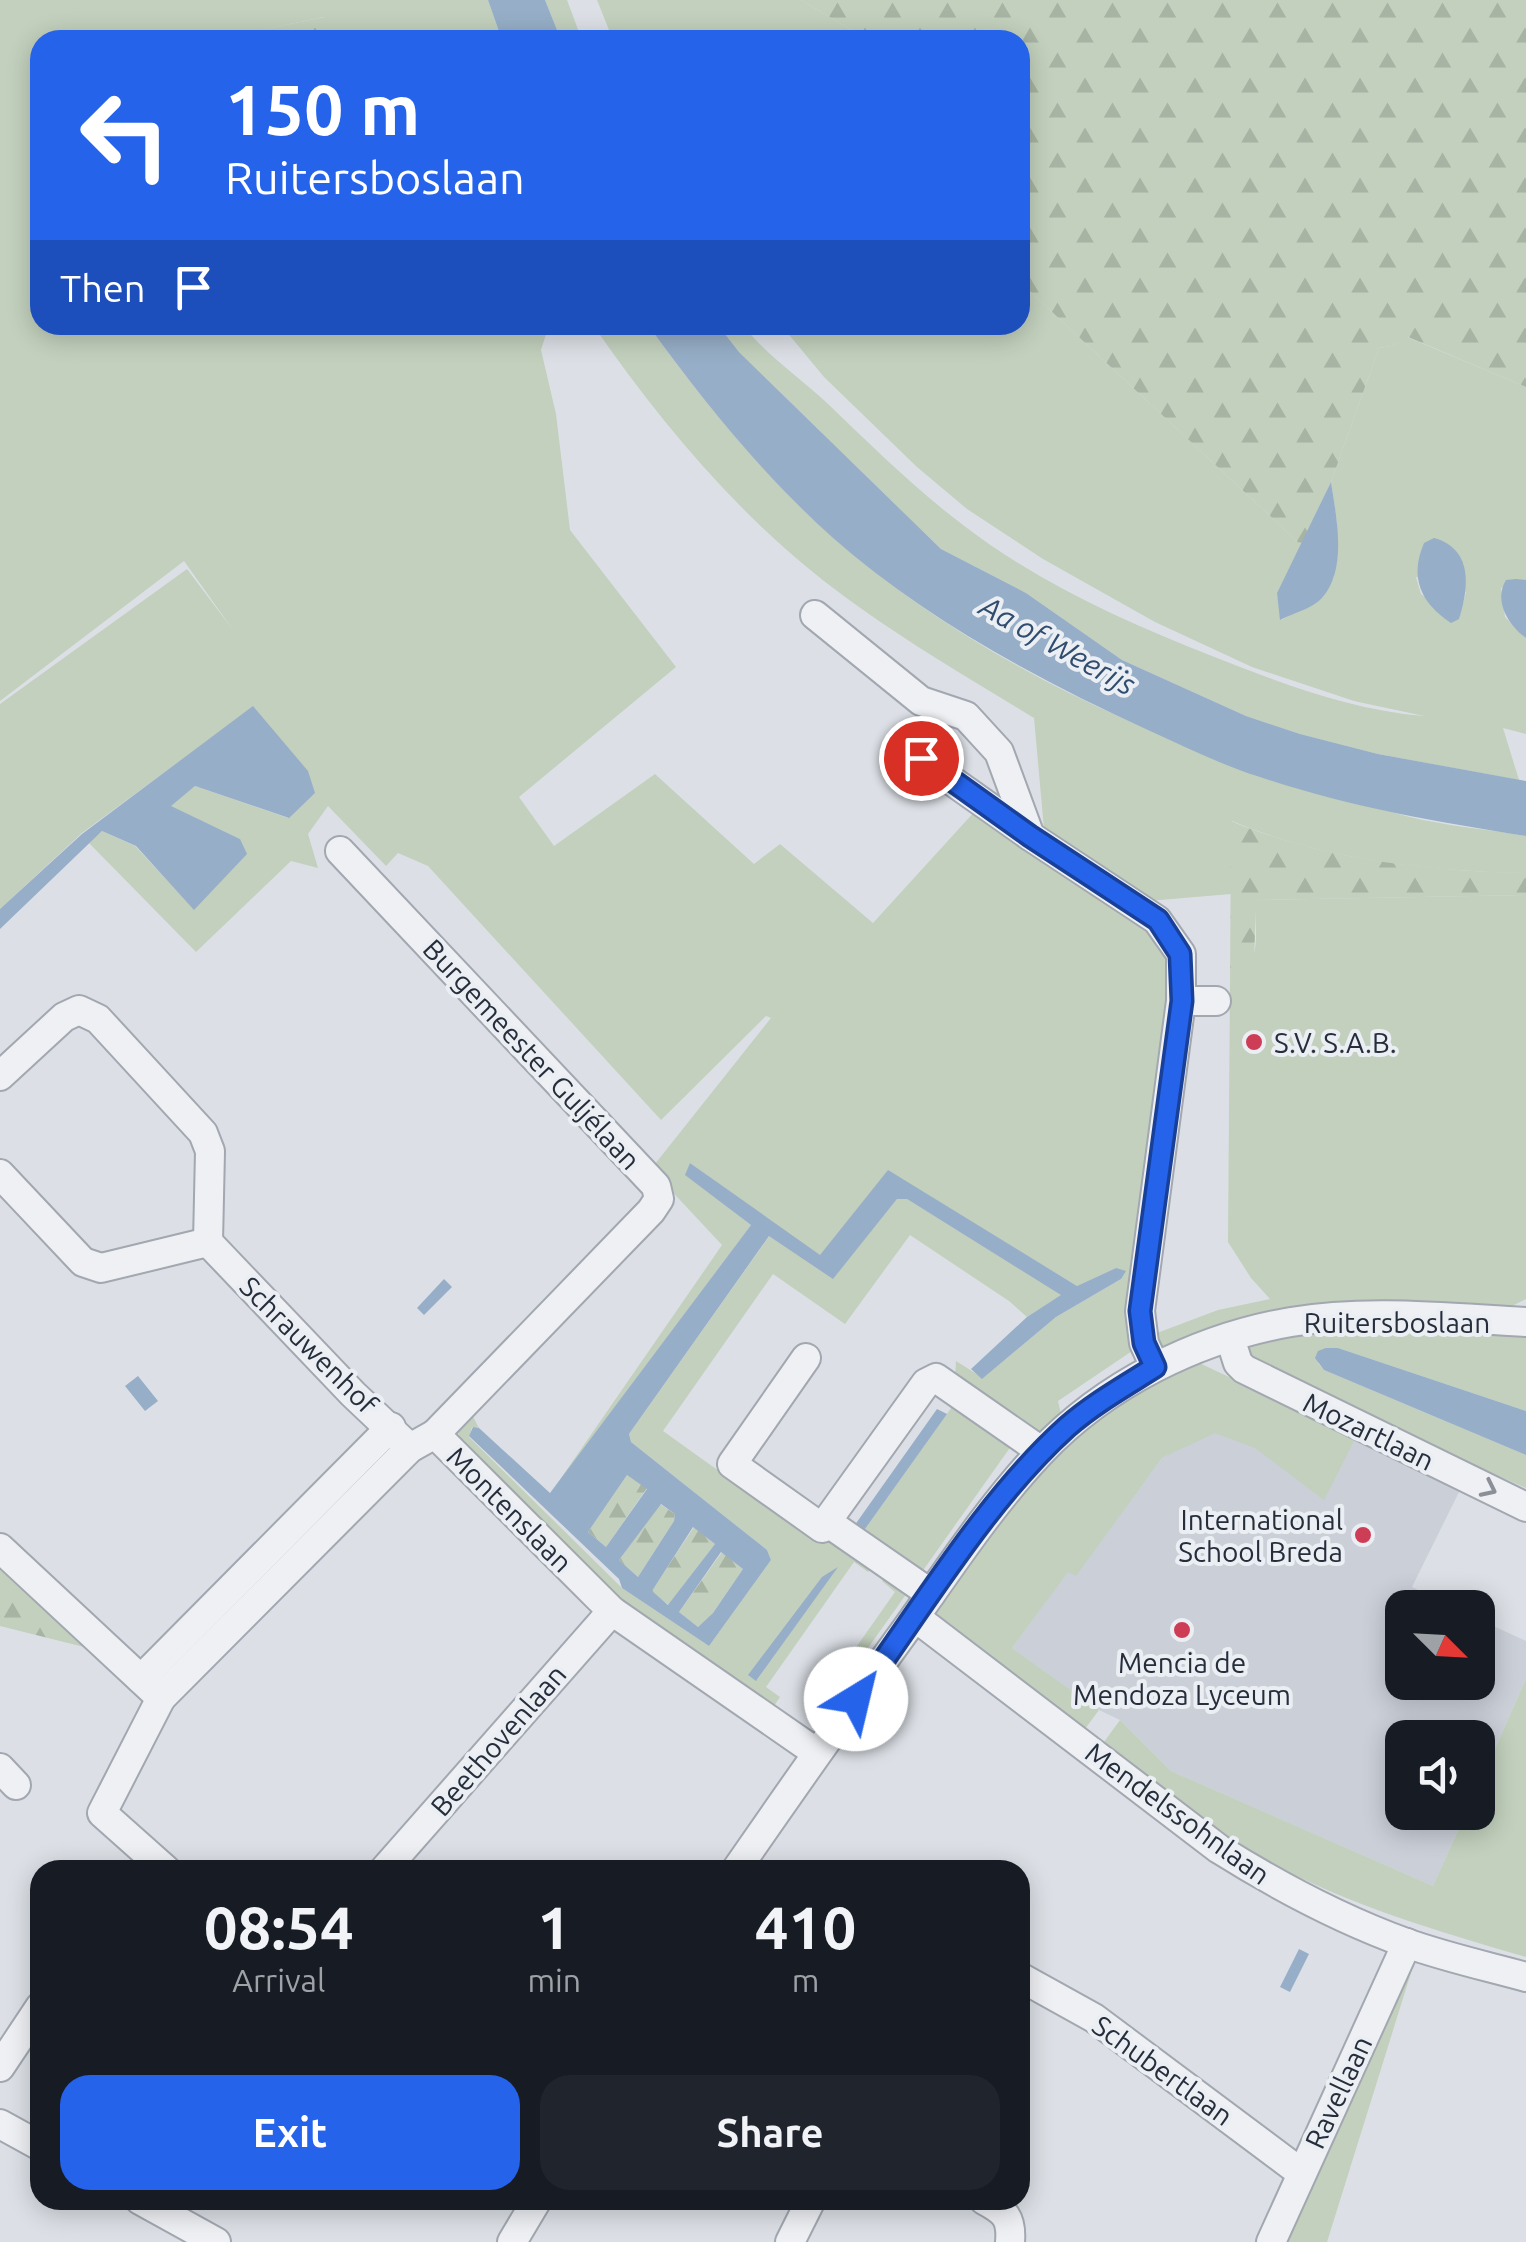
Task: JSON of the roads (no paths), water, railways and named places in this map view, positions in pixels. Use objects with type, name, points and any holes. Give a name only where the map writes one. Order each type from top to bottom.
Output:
[{"type":"street","points":[[815,615],[920,700],[966,716],[999,752],[1030,836]]},
{"type":"street","points":[[921,758],[1158,920],[1180,954],[1182,1001],[1140,1311],[1144,1343],[1155,1367]]},
{"type":"street","name":"Burgemeester Guljélaan","points":[[340,851],[656,1186],[659,1199],[651,1212],[435,1434]]},
{"type":"street","points":[[1182,1001],[1216,1001]]},
{"type":"street","points":[[0,1076],[64,1017],[80,1010],[98,1018],[204,1133],[210,1151],[208,1242],[100,1268],[83,1262],[0,1174]]},
{"type":"street","name":"Schrauwenhof","points":[[208,1242],[353,1394],[401,1438]]},
{"type":"street","name":"Ruitersboslaan","points":[[743,1860],[1014,1482],[1041,1451],[1090,1409],[1155,1367],[1230,1338],[1292,1322],[1344,1316],[1526,1322]]},
{"type":"street","name":"Mozartlaan","points":[[1230,1338],[1244,1369],[1526,1507]]},
{"type":"street","points":[[806,1358],[732,1464],[822,1528],[926,1383],[936,1378],[1041,1451]]},
{"type":"street","name":"Montenslaan","points":[[151,1689],[401,1438],[435,1434],[612,1610],[817,1754]]},
{"type":"street","points":[[827,1522],[923,1606]]},
{"type":"street","points":[[0,1548],[151,1689],[102,1813],[155,1860]]},
{"type":"street","name":"Mendelssohnlaan","points":[[923,1606],[1219,1848],[1266,1879],[1407,1943],[1526,1977]]},
{"type":"street","name":"Beethovenlaan","points":[[393,1860],[612,1610]]},
{"type":"street","name":"Ravellaan","points":[[1271,2242],[1407,1943]]},
{"type":"street","name":"Schubertlaan","points":[[1030,1983],[1094,2018],[1300,2172]]},
{"type":"street","points":[[0,2067],[30,2022]]},
{"type":"street","points":[[0,2124],[30,2140]]},
{"type":"street","points":[[158,2210],[216,2242]]},
{"type":"street","points":[[512,2242],[531,2210]]},
{"type":"street","points":[[790,2242],[806,2210]]},
{"type":"street","points":[[1001,2210],[1010,2220],[1010,2242]]},
{"type":"water","points":[[488,0],[545,0],[557,30],[498,30]]},
{"type":"water","name":"Aa of Weerijs","points":[[656,335],[726,335],[941,549],[1026,593],[1122,660],[1246,716],[1378,754],[1526,781],[1526,836],[1358,805],[1245,772],[1023,668],[904,594],[832,537],[781,488]]},
{"type":"water","points":[[1331,482],[1338,558],[1330,586],[1313,605],[1280,620],[1277,593]]},
{"type":"water","points":[[1434,538],[1456,551],[1465,571],[1459,619],[1451,623],[1425,598],[1418,578],[1424,543]]},
{"type":"water","points":[[1506,580],[1526,580],[1526,638],[1509,620],[1502,604]]},
{"type":"water","points":[[253,706],[308,771],[315,793],[289,818],[195,786],[171,806],[240,839],[247,854],[194,910],[136,846],[102,831],[0,929],[0,909],[82,834]]},
{"type":"water","points":[[690,1163],[820,1255],[888,1170],[1077,1286],[1116,1268],[1126,1271],[1121,1279],[1056,1317],[982,1379],[971,1369],[1027,1317],[1061,1295],[907,1199],[897,1199],[833,1279],[769,1236],[629,1434],[631,1442],[767,1550],[771,1560],[709,1646],[622,1588],[619,1579],[469,1436],[473,1427],[479,1428],[550,1493],[751,1225],[685,1175]],"holes":[[[627,1475],[647,1489],[606,1547],[588,1532]],[[661,1504],[675,1514],[638,1577],[619,1560]],[[693,1527],[715,1544],[668,1605],[652,1591]],[[721,1552],[743,1569],[713,1613],[698,1627],[679,1612]]]},
{"type":"water","points":[[444,1279],[452,1287],[424,1315],[417,1308]]},
{"type":"water","points":[[1338,1348],[1526,1411],[1526,1455],[1324,1370],[1315,1358],[1318,1351]]},
{"type":"water","points":[[138,1376],[158,1401],[145,1411],[125,1386]]},
{"type":"water","points":[[937,1409],[947,1414],[860,1536],[852,1529]]},
{"type":"water","points":[[838,1567],[756,1681],[748,1675],[822,1577]]},
{"type":"water","points":[[1299,1949],[1309,1954],[1290,1992],[1280,1987]]},
{"type":"place","name":"S.V. S.A.B.","points":[[1254,1042]]},
{"type":"place","name":"International School Breda","points":[[1363,1535]]},
{"type":"place","name":"Mencia de Mendoza Lyceum","points":[[1182,1630]]}]
